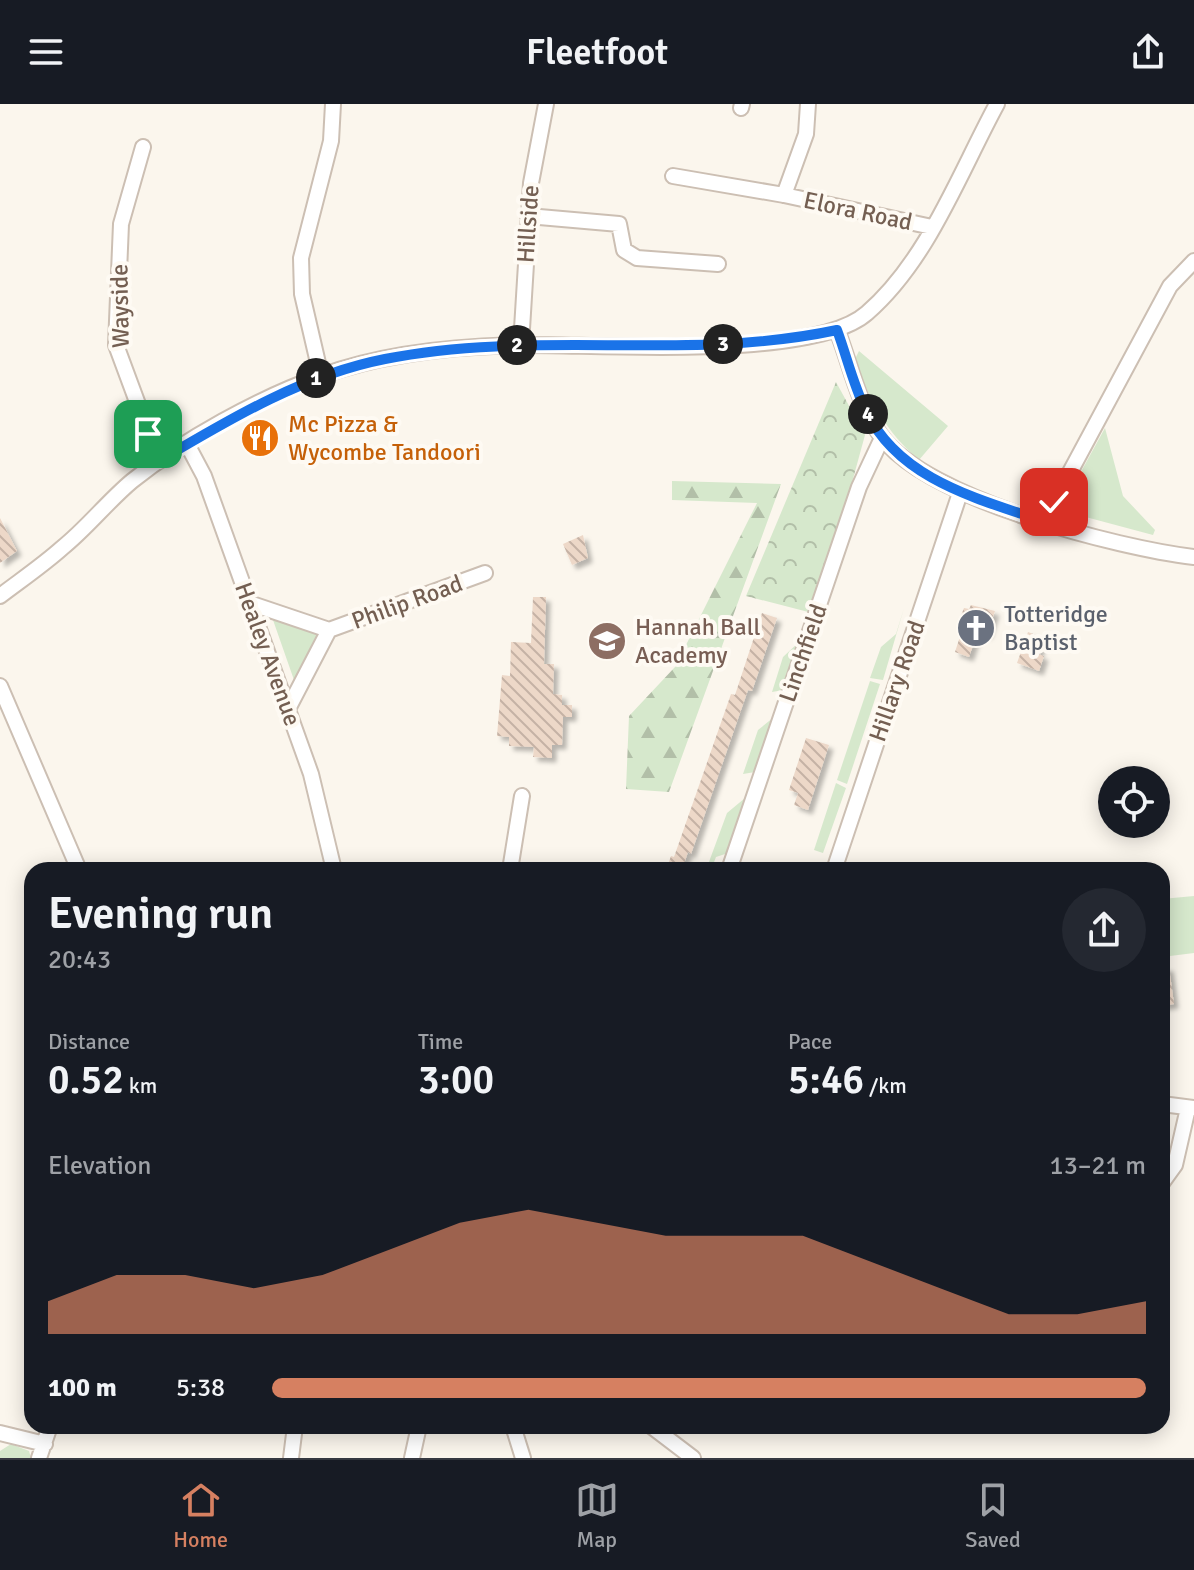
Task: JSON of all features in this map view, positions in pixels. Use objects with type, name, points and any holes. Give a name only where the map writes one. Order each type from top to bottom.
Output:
[{"type":"street","points":[[321,376],[302,294],[301,258],[331,141],[333,104]]},
{"type":"street","name":"Hillside","points":[[521,345],[528,216],[536,144],[546,104]]},
{"type":"street","name":"Elora Road","points":[[784,195],[806,134],[808,104]]},
{"type":"street","points":[[0,596],[63,548],[130,483],[159,461],[246,410],[321,376],[384,359],[521,345],[683,348],[799,338],[837,330],[868,313],[907,266],[932,227],[997,104]]},
{"type":"street","name":"Wayside","points":[[143,147],[121,224],[116,345],[159,461]]},
{"type":"street","name":"Elora Road","points":[[673,176],[784,195],[932,227]]},
{"type":"street","points":[[528,216],[619,224],[624,250],[637,258],[718,264]]},
{"type":"street","points":[[1048,523],[1054,502],[1170,286],[1194,261]]},
{"type":"street","points":[[837,330],[849,372],[882,438],[912,467],[960,493],[1048,523],[1194,557]]},
{"type":"street","name":"Linchfield","points":[[732,862],[859,487],[882,438]]},
{"type":"street","name":"Healey Avenue","points":[[187,444],[204,476],[289,707],[311,774],[332,862]]},
{"type":"street","name":"Hillary Road","points":[[837,862],[960,493]]},
{"type":"street","name":"Philip Road","points":[[249,603],[329,630],[485,573]]},
{"type":"street","name":"Philip Road","points":[[289,707],[329,630]]},
{"type":"street","points":[[0,686],[76,862]]},
{"type":"street","points":[[511,862],[522,796]]},
{"type":"street","points":[[1170,1105],[1191,1108],[1175,1165],[1170,1172]]},
{"type":"street","points":[[0,1433],[42,1451]]},
{"type":"street","points":[[291,1458],[294,1434]]},
{"type":"street","points":[[412,1458],[417,1434]]},
{"type":"street","points":[[516,1434],[523,1458]]},
{"type":"street","points":[[662,1434],[693,1458]]},
{"type":"green space","points":[[859,351],[948,426],[919,460],[888,427],[873,402],[855,359]]},
{"type":"green space","points":[[836,382],[865,435],[816,614],[746,596]]},
{"type":"green space","points":[[1105,428],[1123,496],[1155,530],[1153,535],[1067,512],[1066,499]]},
{"type":"green space","points":[[672,481],[781,484],[669,792],[626,789],[629,716],[675,667],[757,503],[672,500]]},
{"type":"green space","points":[[904,608],[883,680],[870,678],[881,647],[896,634]]},
{"type":"green space","points":[[273,620],[319,634],[298,679],[294,680]]},
{"type":"green space","points":[[799,642],[783,690],[772,692],[783,657]]},
{"type":"green space","points":[[870,681],[880,684],[847,784],[837,780]]},
{"type":"green space","points":[[774,717],[755,772],[743,774],[758,730]]},
{"type":"green space","points":[[836,783],[846,788],[823,853],[814,850]]},
{"type":"green space","points":[[745,798],[728,853],[709,862],[727,813]]},
{"type":"green space","points":[[1194,896],[1194,953],[1170,956],[1170,898]]},
{"type":"green space","points":[[11,1444],[29,1451],[31,1458],[0,1458],[0,1451]]},
{"type":"building","points":[[0,518],[17,551],[0,563]]},
{"type":"building","points":[[583,535],[588,558],[572,565],[563,544]]},
{"type":"building","points":[[533,597],[546,597],[544,664],[554,664],[553,694],[562,695],[562,705],[572,705],[572,717],[563,717],[562,745],[552,745],[552,758],[533,757],[534,747],[509,746],[509,737],[497,736],[502,675],[510,676],[511,642],[531,643]]},
{"type":"building","name":"Totteridge Baptist","points":[[971,605],[995,611],[987,635],[978,631],[969,657],[955,652],[964,624],[958,623],[964,608],[969,609]]},
{"type":"building","points":[[762,613],[777,618],[752,691],[748,690],[691,854],[688,852],[685,862],[669,862],[671,856],[674,857],[731,694],[735,695]]},
{"type":"building","points":[[1028,632],[1044,638],[1038,654],[1044,656],[1039,671],[1017,663]]},
{"type":"building","points":[[806,738],[829,745],[808,810],[794,805],[798,793],[789,790]]},
{"type":"building","points":[[1170,974],[1174,1004],[1170,1005]]},
{"type":"place","name":"Mc Pizza & Wycombe Tandoori","points":[[260,438]]},
{"type":"place","name":"Totteridge Baptist","points":[[976,628]]},
{"type":"place","name":"Hannah Ball Academy","points":[[607,641]]},
{"type":"route","points":[[148,434],[159,461],[246,410],[321,376],[384,359],[521,345],[683,348],[799,338],[837,330],[849,372],[867,413],[882,438],[912,467],[960,493],[1048,523],[1054,502]]}]
